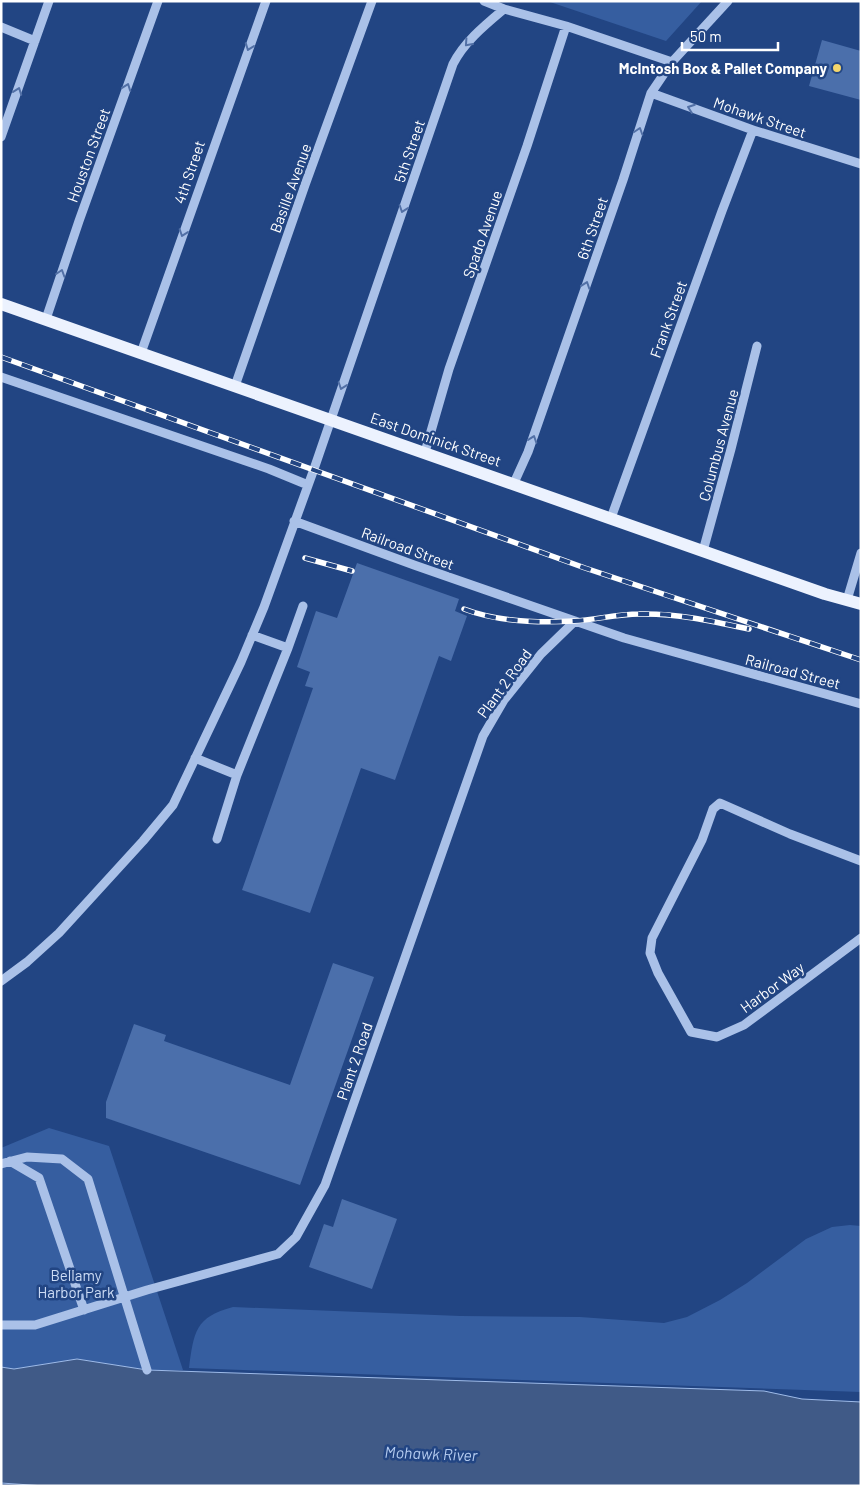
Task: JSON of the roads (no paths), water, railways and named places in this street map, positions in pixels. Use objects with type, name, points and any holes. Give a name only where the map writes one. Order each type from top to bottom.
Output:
[{"type":"main road","name":"East Dominick Street","points":[[1,304],[825,594],[861,604]]},
{"type":"street","points":[[1,137],[50,1]]},
{"type":"street","name":"Houston Street","points":[[46,319],[78,221],[158,1]]},
{"type":"street","name":"4th Street","points":[[141,353],[266,1]]},
{"type":"street","name":"Basille Avenue","points":[[235,386],[372,1]]},
{"type":"street","points":[[484,1],[504,9],[566,26],[672,62]]},
{"type":"street","name":"6th Street","points":[[514,483],[531,442],[623,180],[651,93],[672,62],[728,1]]},
{"type":"street","name":"5th Street","points":[[308,485],[453,64],[458,54],[480,30],[504,9]]},
{"type":"street","name":"Spado Avenue","points":[[425,452],[449,370],[527,146],[566,26]]},
{"type":"street","points":[[1,27],[35,42]]},
{"type":"street","name":"Mohawk Street","points":[[651,93],[753,130],[861,164]]},
{"type":"street","name":"Frank Street","points":[[611,518],[753,130]]},
{"type":"street","name":"Columbus Avenue","points":[[703,550],[757,346]]},
{"type":"street","points":[[1,377],[269,469],[308,485],[241,662],[172,805],[144,841],[59,934],[27,962],[1,981]]},
{"type":"street","name":"Railroad Street","points":[[294,521],[624,638],[861,704]]},
{"type":"street","points":[[847,600],[861,553]]},
{"type":"street","points":[[217,839],[237,776],[303,606]]},
{"type":"street","name":"Plant 2 Road","points":[[1,1325],[35,1325],[124,1297],[278,1254],[296,1237],[325,1185],[483,736],[504,700],[541,654],[574,621]]},
{"type":"street","points":[[252,635],[288,648]]},
{"type":"street","points":[[195,758],[237,776]]},
{"type":"street","name":"Harbor Way","points":[[861,861],[790,834],[729,806],[720,803],[716,804],[702,840],[652,938],[650,952],[658,974],[691,1032],[717,1036],[744,1025],[861,938]]},
{"type":"street","points":[[6,1163],[27,1157],[62,1160],[88,1179],[147,1370]]},
{"type":"street","points":[[6,1163],[39,1178],[84,1310]]},
{"type":"water","name":"Mohawk River","points":[[77,1359],[147,1370],[764,1391],[802,1399],[861,1402],[861,1486],[45,1486],[1,1483],[1,1367],[14,1369]]},
{"type":"railway","points":[[1,357],[585,568],[861,660]]},
{"type":"railway","points":[[305,558],[352,571]]},
{"type":"railway","points":[[464,609],[490,617],[532,622],[574,621],[631,614],[653,614],[708,620],[749,629]]},
{"type":"place","name":"McIntosh Box & Pallet Company","points":[[837,68]]},
{"type":"park label","name":"Bellamy Harbor Park","points":[[76,1284]]}]
